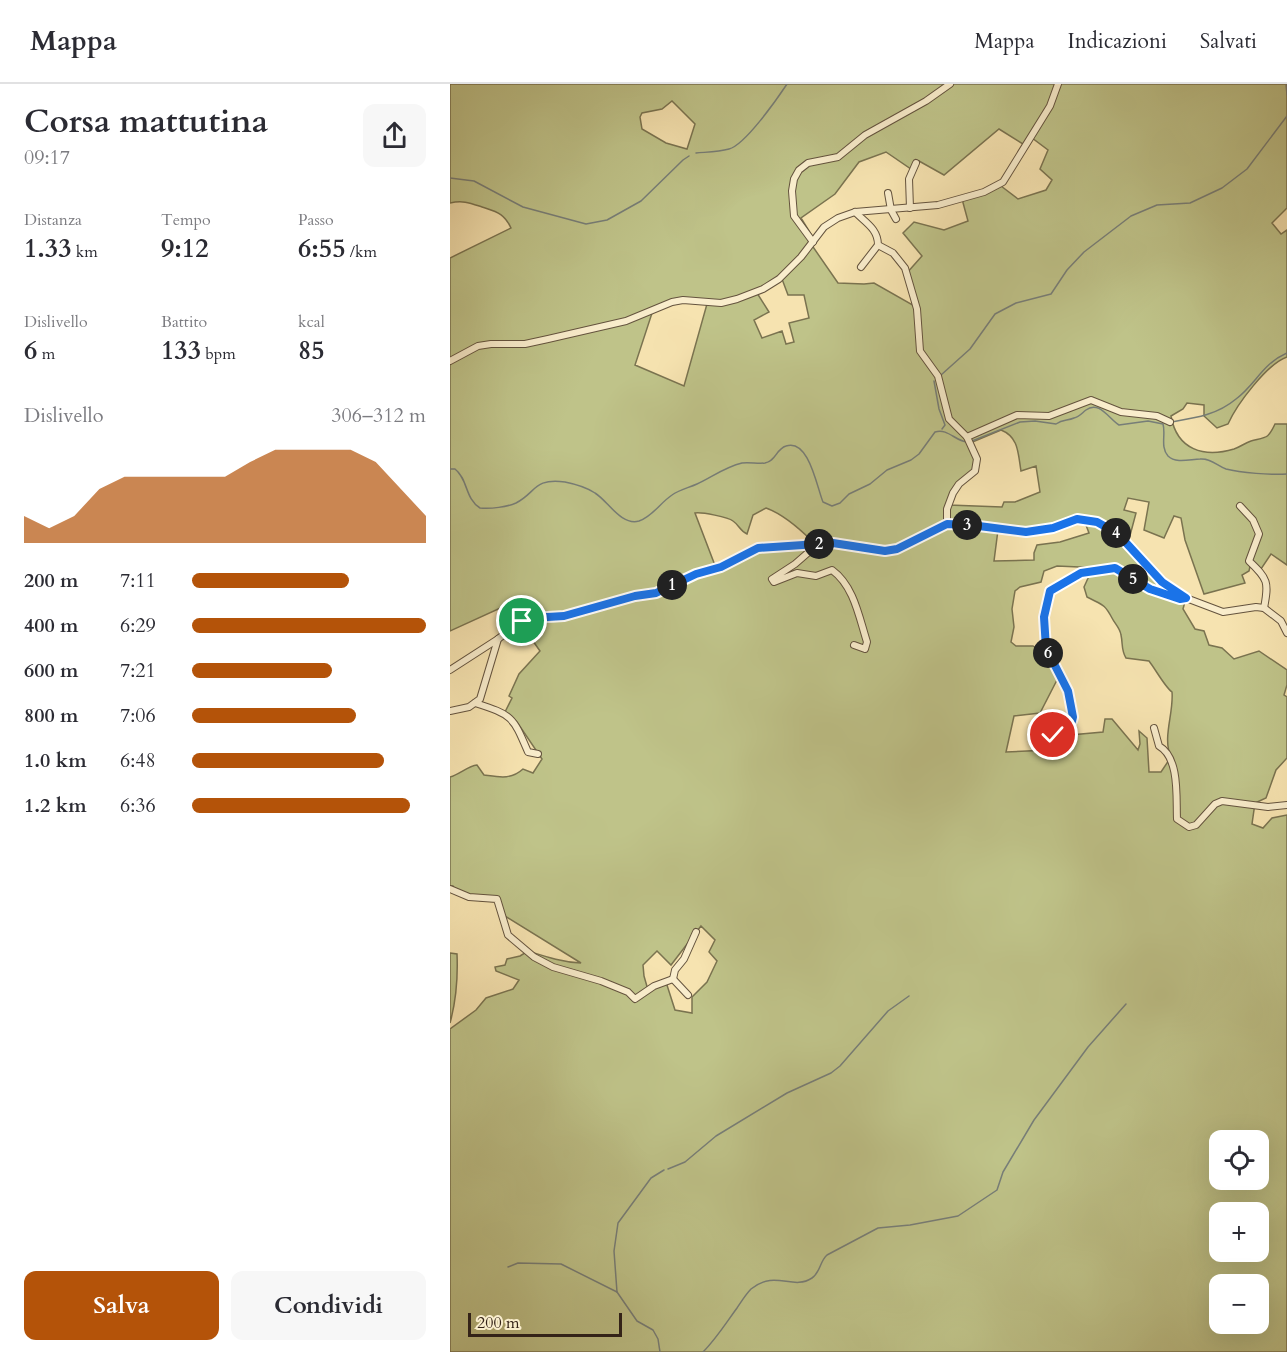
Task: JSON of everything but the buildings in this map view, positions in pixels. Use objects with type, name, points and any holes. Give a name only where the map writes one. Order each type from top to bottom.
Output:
[{"type":"street","points":[[813,242],[792,210],[794,178],[799,170],[808,163],[838,157],[865,135],[926,101],[950,84]]},
{"type":"street","points":[[450,361],[478,346],[525,344],[548,339],[626,321],[672,302],[683,300],[722,303],[737,299],[763,289],[779,279],[801,257],[824,227],[838,218],[855,212],[938,205],[984,192],[1004,182],[1050,106],[1058,84]]},
{"type":"street","points":[[910,208],[909,179],[916,163]]},
{"type":"street","points":[[888,193],[891,210],[896,219]]},
{"type":"street","points":[[855,212],[875,230],[878,236],[878,245],[861,267]]},
{"type":"street","points":[[878,245],[892,253],[905,268],[917,309],[920,351],[938,376],[949,419],[967,437],[977,459],[975,471],[959,484],[953,493],[947,509],[947,524]]},
{"type":"street","points":[[967,437],[1017,415],[1049,416],[1091,400],[1121,412],[1157,416],[1170,422]]},
{"type":"street","points":[[1240,506],[1253,520],[1259,534],[1249,561],[1266,577],[1268,587],[1264,608]]},
{"type":"street","points":[[450,670],[522,621],[531,618],[564,616],[635,596],[656,593],[696,574],[721,567],[758,548],[833,543],[885,551],[897,549],[947,524],[1026,532],[1053,528],[1077,519],[1097,522],[1118,534],[1162,582],[1186,598],[1223,612],[1264,608],[1281,621],[1287,630]]},
{"type":"street","points":[[818,544],[795,564],[772,579],[774,582],[797,573],[816,576],[832,570],[841,577],[854,599],[867,642],[865,649],[854,645]]},
{"type":"street","points":[[1047,747],[1053,735],[1072,721],[1073,717],[1068,691],[1046,648],[1044,617],[1050,591],[1081,573],[1115,568],[1150,589],[1180,599],[1186,598]]},
{"type":"street","points":[[450,711],[475,704],[480,699],[498,639]]},
{"type":"street","points":[[475,704],[499,710],[515,722],[528,752],[538,754]]},
{"type":"street","points":[[1154,728],[1159,746],[1164,749],[1172,762],[1177,819],[1189,827],[1196,825],[1215,804],[1222,801],[1268,807],[1287,805]]},
{"type":"street","points":[[450,889],[469,897],[497,899],[508,935],[534,957],[553,967],[601,981],[628,992],[635,999],[654,986],[673,979]]},
{"type":"street","points":[[673,979],[675,970],[684,959],[696,932]]},
{"type":"street","points":[[673,979],[688,994]]},
{"type":"green space","points":[[450,84],[1287,84],[1287,208],[1272,223],[1281,234],[1287,230],[1287,357],[1279,361],[1253,386],[1228,424],[1217,428],[1204,416],[1204,405],[1187,403],[1183,409],[1171,416],[1174,428],[1186,444],[1194,449],[1212,452],[1223,452],[1264,438],[1269,435],[1275,424],[1287,424],[1287,565],[1271,554],[1261,569],[1251,562],[1249,571],[1242,575],[1245,583],[1204,594],[1185,540],[1181,518],[1174,516],[1164,538],[1144,530],[1149,502],[1128,498],[1124,510],[1136,513],[1128,543],[1155,575],[1186,598],[1183,609],[1195,629],[1204,631],[1209,645],[1222,648],[1234,659],[1259,651],[1287,670],[1284,695],[1287,697],[1287,758],[1276,770],[1266,798],[1255,803],[1252,824],[1263,828],[1272,818],[1287,815],[1287,1352],[450,1352],[450,1029],[476,1010],[486,998],[513,989],[519,980],[496,971],[495,967],[505,965],[507,959],[520,956],[528,951],[581,963],[500,913],[500,902],[467,898],[450,886],[450,777],[477,765],[484,775],[509,776],[523,769],[533,773],[542,759],[517,722],[505,712],[519,674],[540,651],[521,624],[530,619],[518,600],[450,631],[450,258],[511,228],[506,219],[496,212],[474,204],[450,203]],"holes":[[[672,101],[695,124],[687,149],[666,143],[642,129],[640,117],[642,113],[662,109]],[[999,129],[1026,146],[1032,138],[1048,150],[1040,169],[1052,180],[1046,190],[1018,199],[1001,186],[962,199],[968,221],[944,230],[914,222],[903,233],[922,256],[906,274],[916,307],[874,283],[838,283],[811,244],[814,239],[801,218],[835,194],[859,162],[886,152],[911,169],[919,161],[944,175]],[[782,279],[788,295],[804,295],[809,318],[789,323],[794,342],[786,344],[782,331],[762,338],[754,320],[769,312],[757,293]],[[682,302],[707,304],[684,386],[635,365],[653,310]],[[1001,430],[1007,433],[1017,447],[1021,471],[1036,466],[1040,492],[1015,502],[1004,502],[1002,507],[949,505],[960,482],[974,473],[976,452],[970,443]],[[766,508],[785,518],[813,542],[758,549],[716,568],[695,513],[730,519],[747,534],[753,515]],[[1084,520],[1089,533],[1060,542],[1037,545],[1034,560],[994,561],[998,530],[1049,530]],[[1057,566],[1101,568],[1099,573],[1089,576],[1084,587],[1087,597],[1102,605],[1119,628],[1126,658],[1149,661],[1172,692],[1168,734],[1171,757],[1161,772],[1149,772],[1147,738],[1139,731],[1138,750],[1112,719],[1105,719],[1103,732],[1070,735],[1049,750],[1006,752],[1014,716],[1040,713],[1058,678],[1049,651],[1039,650],[1033,646],[1016,646],[1011,642],[1014,627],[1012,609],[1015,591],[1020,587],[1041,582],[1044,571]],[[701,926],[715,940],[709,952],[717,961],[707,982],[692,997],[692,1013],[675,1010],[666,982],[648,990],[643,965],[657,951],[671,965]]]},
{"type":"green space","points":[[450,953],[457,954],[457,980],[450,1023]]},
{"type":"waterway","points":[[696,153],[725,150],[736,146],[760,121],[787,84]]},
{"type":"waterway","points":[[1286,84],[1287,95]]},
{"type":"waterway","points":[[941,375],[970,349],[995,314],[1016,303],[1051,294],[1067,270],[1084,252],[1131,216],[1157,205],[1190,203],[1222,188],[1247,169],[1287,116]]},
{"type":"waterway","points":[[450,178],[474,181],[523,207],[586,224],[607,220],[641,201],[689,156]]},
{"type":"waterway","points":[[1171,422],[1221,409],[1243,393],[1265,368],[1287,353]]},
{"type":"waterway","points":[[934,381],[939,409],[945,425],[942,429]]},
{"type":"waterway","points":[[972,441],[1020,422],[1035,421],[1056,424],[1079,416],[1095,407],[1119,425],[1148,421],[1163,424],[1164,449],[1168,456],[1175,460],[1204,459],[1226,469],[1287,474]]},
{"type":"waterway","points":[[450,469],[455,469],[459,473],[472,500],[480,508],[516,503],[541,484],[555,481],[592,491],[615,512],[632,522],[648,516],[678,492],[724,470],[742,463],[769,462],[786,446],[801,449],[811,466],[823,502],[832,506],[840,503],[849,494],[870,484],[887,470],[911,460],[919,454],[935,432],[948,433],[967,442]]},
{"type":"waterway","points":[[668,1169],[685,1162],[716,1136],[787,1093],[831,1073],[840,1066],[888,1011],[909,996]]},
{"type":"waterway","points":[[703,1352],[747,1293],[760,1283],[776,1280],[805,1281],[815,1276],[827,1255],[878,1228],[958,1216],[997,1190],[1003,1172],[1034,1120],[1088,1047],[1126,1004]]},
{"type":"waterway","points":[[660,1352],[658,1339],[653,1330],[637,1321],[617,1292],[614,1251],[618,1223],[651,1178],[664,1170]]},
{"type":"waterway","points":[[508,1267],[518,1263],[561,1264],[617,1292]]},
{"type":"route","points":[[522,621],[531,618],[564,616],[635,596],[656,593],[696,574],[721,567],[758,548],[833,543],[885,551],[897,549],[947,524],[1026,532],[1053,528],[1077,519],[1097,522],[1118,534],[1162,582],[1186,598],[1180,599],[1150,589],[1115,568],[1081,573],[1050,591],[1044,617],[1046,648],[1068,691],[1073,717],[1072,721],[1053,735]]}]
